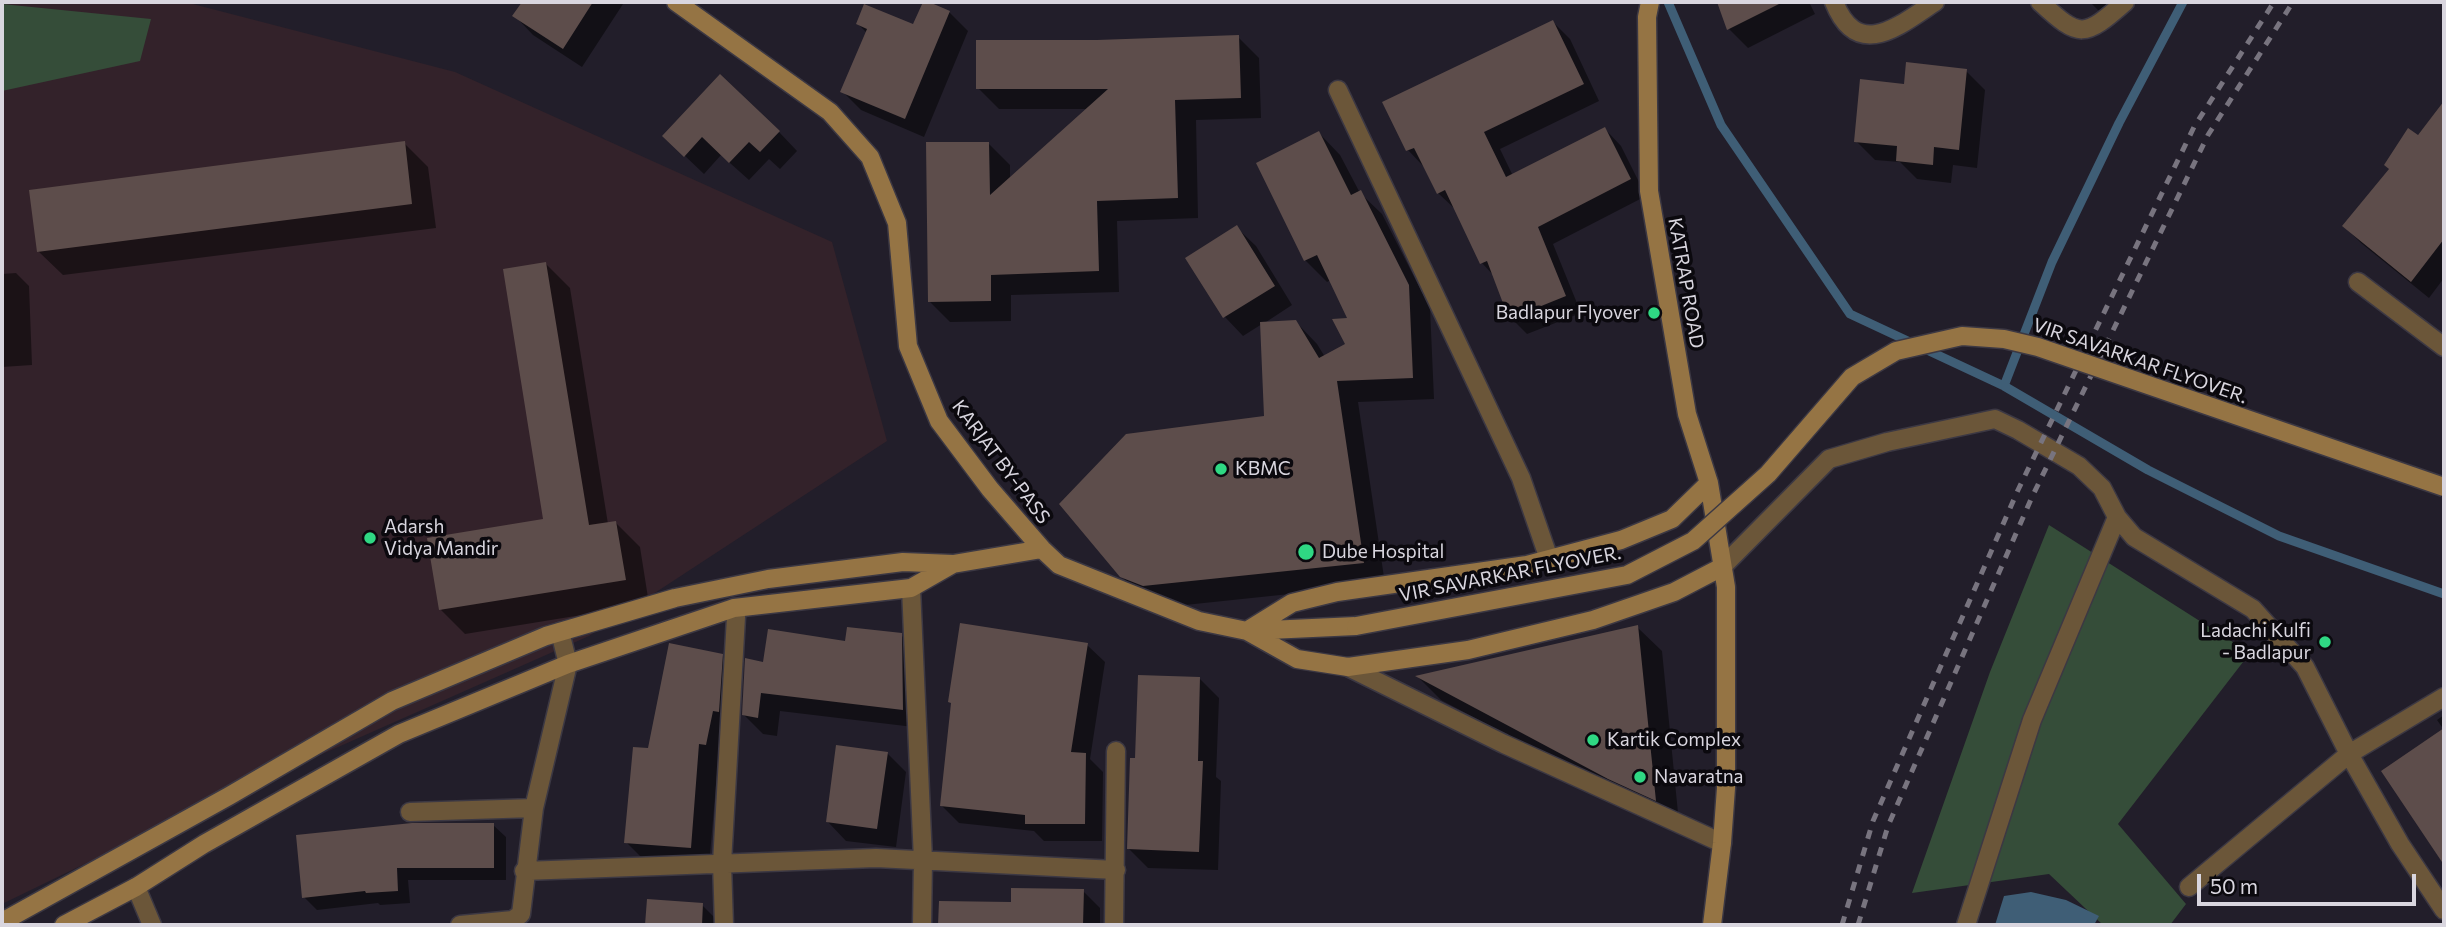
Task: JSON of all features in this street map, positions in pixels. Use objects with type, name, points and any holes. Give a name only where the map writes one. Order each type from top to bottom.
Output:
[{"type":"main road","name":"KARJAT BY-PASS","points":[[676,2],[830,111],[870,158],[897,223],[908,346],[939,421],[990,489],[1059,565],[1199,621],[1247,631],[1356,626]]},
{"type":"main road","name":"KATRAP ROAD","points":[[1645,7],[1649,191],[1687,414],[1709,483],[1726,587],[1726,788],[1723,843],[1712,925]]},
{"type":"main road","name":"VIR SAVARKAR FLYOVER.","points":[[1356,626],[1627,575],[1693,541],[1768,474],[1852,377],[1896,351],[1962,336],[2004,339],[2038,346],[2444,487]]},
{"type":"main road","points":[[1709,483],[1672,519],[1621,540],[1527,565],[1337,592],[1292,603],[1247,631],[1297,659],[1348,667],[1468,650],[1593,620],[1674,592],[1723,567]]},
{"type":"main road","points":[[2,922],[229,796],[392,701],[546,636],[675,598],[768,579],[903,562],[953,565],[1042,549]]},
{"type":"main road","points":[[64,925],[136,887],[204,844],[399,734],[568,664],[734,608],[911,588],[953,565]]},
{"type":"street","points":[[1834,2],[1839,15],[1859,33],[1875,34],[1888,32],[1935,2]]},
{"type":"street","points":[[2040,2],[2066,26],[2085,30],[2101,23],[2125,2]]},
{"type":"street","points":[[1338,90],[1521,478],[1549,559]]},
{"type":"street","points":[[2358,282],[2444,347]]},
{"type":"street","points":[[1723,567],[1829,459],[1887,442],[1995,419],[2079,466],[2102,488],[2116,517],[2134,537],[2253,609],[2305,667],[2349,754],[2400,844],[2444,910]]},
{"type":"street","points":[[1966,925],[2032,720],[2116,517]]},
{"type":"street","points":[[911,588],[923,860],[922,925]]},
{"type":"street","points":[[724,925],[722,863],[736,617],[734,608]]},
{"type":"street","points":[[460,925],[513,920],[522,909],[524,872],[534,808],[568,664],[560,632]]},
{"type":"street","points":[[1348,667],[1504,744],[1723,843]]},
{"type":"street","points":[[2189,887],[2349,754],[2444,696]]},
{"type":"street","points":[[1114,925],[1116,751]]},
{"type":"street","points":[[410,812],[534,808]]},
{"type":"street","points":[[524,872],[876,858],[1116,870]]},
{"type":"street","points":[[136,887],[152,925]]},
{"type":"shaded area","name":"Adarsh Vidya Mandir","points":[[2,2],[185,2],[455,72],[832,242],[887,441],[589,636],[198,809],[2,904]]},
{"type":"green space","points":[[2,4],[151,19],[140,61],[2,91]]},
{"type":"green space","points":[[2049,525],[2250,653],[2118,824],[2186,904],[2170,925],[2103,925],[2049,874],[1912,893],[1990,672]]},
{"type":"water","points":[[2031,892],[2066,900],[2099,916],[2094,925],[1995,925],[2004,896]]},
{"type":"building","points":[[522,2],[593,2],[563,49],[512,16]]},
{"type":"building","points":[[923,2],[950,11],[905,119],[840,92],[867,29],[856,24],[864,4],[913,24]]},
{"type":"building","points":[[1717,2],[1783,2],[1727,30]]},
{"type":"building","points":[[1553,20],[1584,84],[1484,132],[1506,177],[1605,127],[1631,179],[1538,227],[1566,296],[1509,319],[1487,261],[1480,264],[1445,190],[1437,194],[1414,148],[1406,151],[1382,102]]},
{"type":"building","points":[[1239,35],[1241,98],[1175,100],[1178,198],[1097,201],[1099,271],[991,275],[991,301],[928,302],[926,142],[989,142],[990,195],[1108,89],[976,89],[976,40],[1097,40]]},
{"type":"building","points":[[1906,62],[1967,69],[1959,150],[1934,147],[1933,165],[1896,161],[1897,146],[1854,142],[1860,79],[1904,84]]},
{"type":"building","points":[[720,74],[780,131],[760,152],[749,142],[729,163],[702,137],[684,157],[662,136]]},
{"type":"building","points":[[2444,101],[2444,239],[2411,282],[2342,226],[2389,169],[2384,165],[2408,128],[2418,135]]},
{"type":"building","name":"KBMC","points":[[1319,131],[1351,195],[1361,190],[1409,285],[1413,378],[1337,381],[1364,563],[1143,586],[1120,577],[1059,504],[1126,434],[1264,416],[1260,322],[1296,320],[1319,358],[1345,344],[1332,319],[1347,318],[1317,255],[1304,261],[1256,163]]},
{"type":"building","points":[[405,141],[412,204],[37,252],[29,190]]},
{"type":"building","points":[[1237,225],[1275,286],[1223,318],[1185,258]]},
{"type":"building","points":[[546,262],[589,525],[616,521],[626,580],[439,610],[427,538],[543,519],[503,269]]},
{"type":"building","points":[[960,623],[1088,643],[1071,752],[1086,753],[1085,824],[1025,824],[1025,815],[940,806],[951,703],[948,702]]},
{"type":"building","name":"Kartik Complex","points":[[1638,625],[1656,801],[1608,779],[1415,676]]},
{"type":"building","points":[[847,627],[902,633],[903,710],[761,693],[758,718],[742,715],[745,658],[763,662],[768,629],[845,641]]},
{"type":"building","points":[[669,643],[723,654],[719,712],[713,711],[706,745],[699,744],[691,848],[624,843],[633,747],[648,748]]},
{"type":"building","points":[[1138,675],[1200,677],[1198,761],[1203,761],[1199,852],[1127,849],[1130,758],[1135,758]]},
{"type":"building","points":[[2444,728],[2444,865],[2381,771]]},
{"type":"building","points":[[836,745],[888,752],[877,829],[826,822]]},
{"type":"building","points":[[412,823],[494,823],[494,868],[397,868],[398,891],[365,891],[302,898],[296,835]]},
{"type":"building","points":[[1011,888],[1084,889],[1083,925],[938,925],[939,901],[1011,902]]},
{"type":"building","points":[[647,899],[703,903],[702,925],[645,925]]},
{"type":"waterway","points":[[1668,2],[1721,125],[1850,314],[2004,386],[2148,470],[2279,536],[2444,594]]},
{"type":"waterway","points":[[2004,386],[2052,262],[2119,123],[2183,2]]},
{"type":"railway","points":[[1842,925],[1873,821],[2018,490],[2194,127],[2274,2]]},
{"type":"railway","points":[[1858,925],[1888,826],[2032,497],[2208,135],[2293,2]]},
{"type":"place","name":"Badlapur Flyover","points":[[1654,313]]},
{"type":"place","name":"KBMC","points":[[1221,469]]},
{"type":"place","name":"Adarsh Vidya Mandir","points":[[370,538]]},
{"type":"place","name":"Dube Hospital","points":[[1306,552]]},
{"type":"place","name":"Ladachi Kulfi - Badlapur","points":[[2325,642]]},
{"type":"place","name":"Kartik Complex","points":[[1593,740]]},
{"type":"place","name":"Navaratna","points":[[1640,777]]}]
